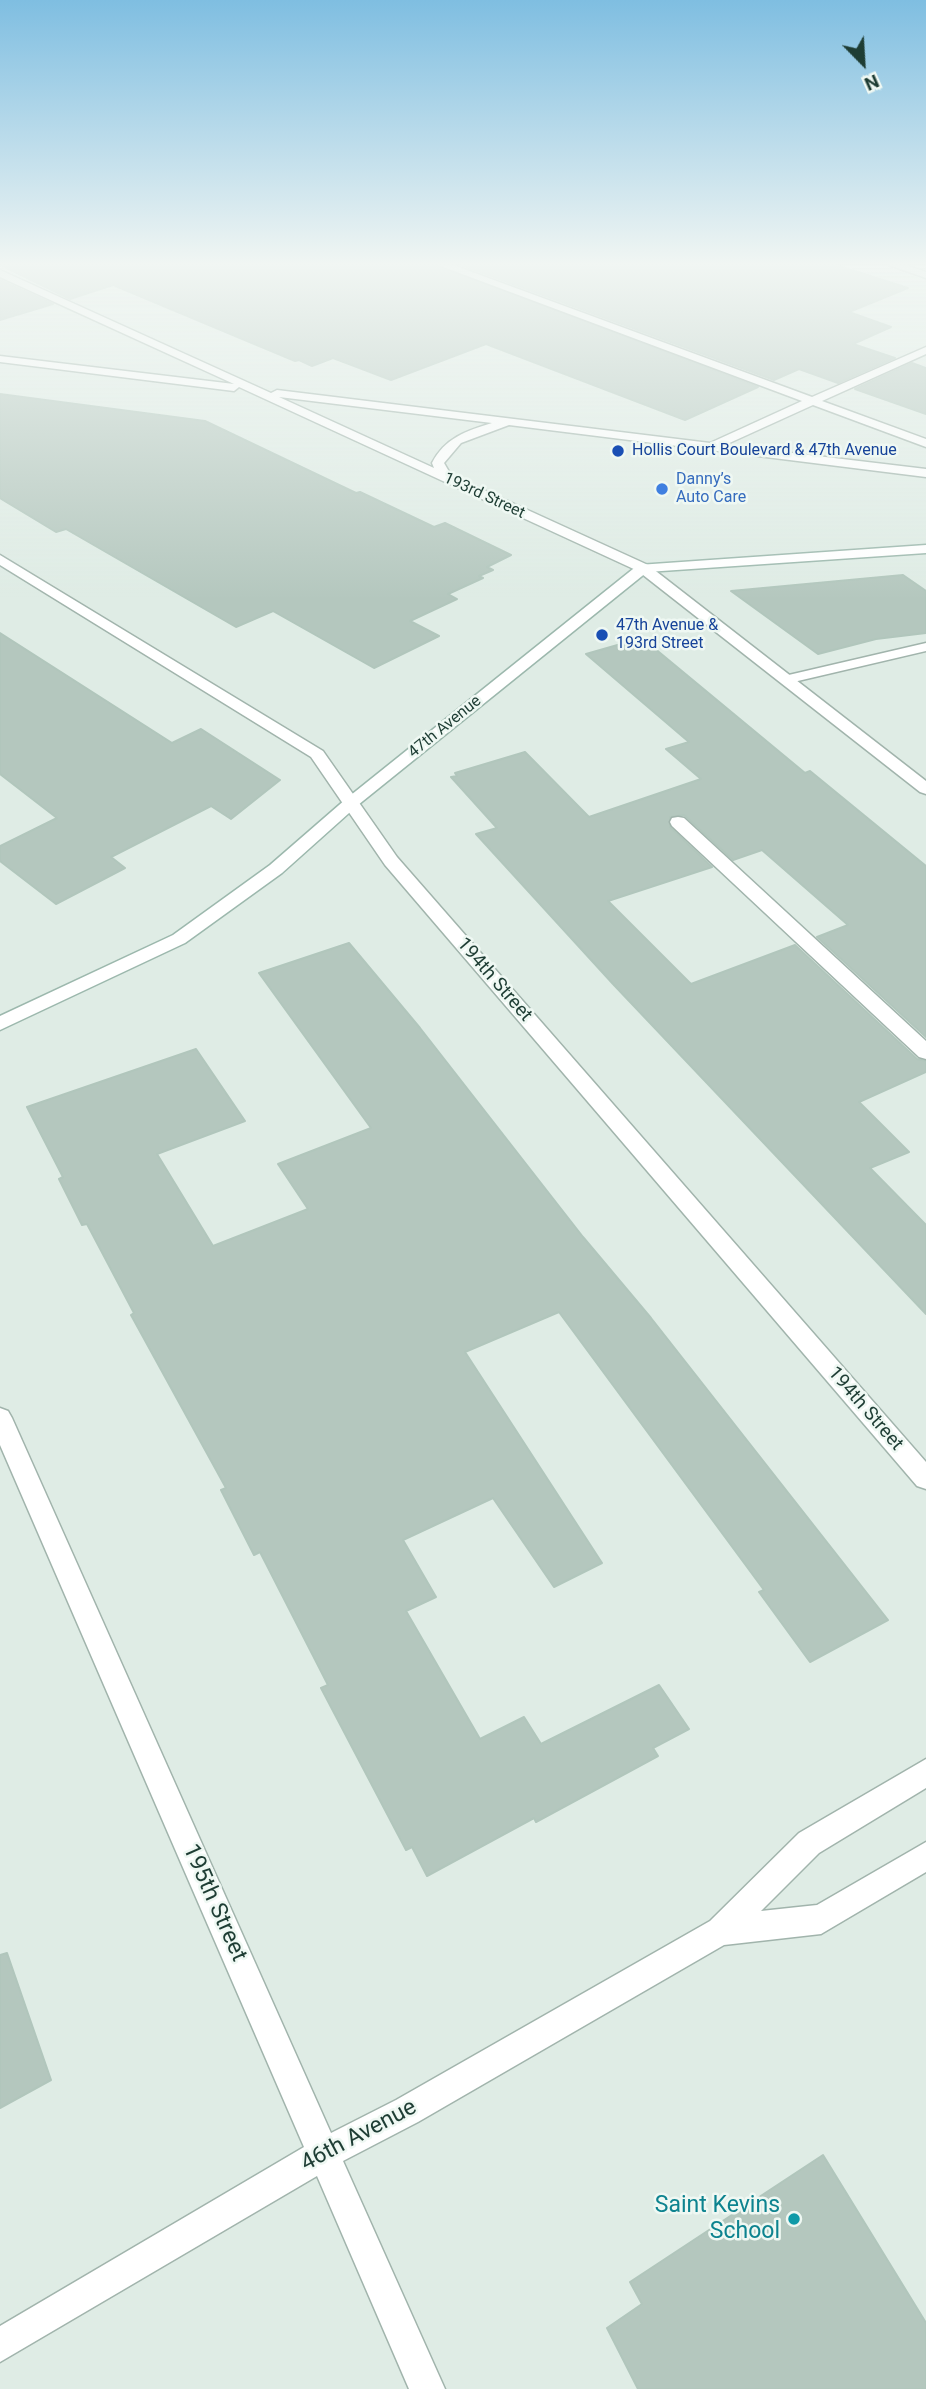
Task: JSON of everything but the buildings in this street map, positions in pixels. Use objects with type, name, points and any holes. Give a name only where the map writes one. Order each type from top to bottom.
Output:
[{"type":"street","points":[[143,376],[926,473]]},
{"type":"street","name":"193rd Street","points":[[225,376],[643,568],[926,789]]},
{"type":"street","points":[[751,376],[926,443]]},
{"type":"street","points":[[712,446],[868,376]]},
{"type":"street","points":[[447,479],[438,463],[443,450],[456,440],[509,421]]},
{"type":"street","points":[[643,568],[926,549]]},
{"type":"street","name":"194th Street","points":[[0,559],[317,754],[391,861],[926,1479]]},
{"type":"street","name":"47th Avenue","points":[[0,1024],[179,939],[276,869],[352,802],[643,568]]},
{"type":"street","points":[[785,680],[926,647]]},
{"type":"street","points":[[678,822],[926,1052]]},
{"type":"street","name":"195th Street","points":[[0,1418],[427,2389]]},
{"type":"street","name":"46th Avenue","points":[[0,2345],[325,2153],[407,2111],[720,1931],[809,1843],[926,1772]]},
{"type":"street","name":"46th Avenue","points":[[720,1931],[821,1919],[926,1856]]},
{"type":"place","name":"Hollis Court Boulevard & 47th Avenue","points":[[618,451]]},
{"type":"place","name":"Danny’s Auto Care","points":[[662,489]]},
{"type":"place","name":"47th Avenue & 193rd Street","points":[[602,635]]},
{"type":"place","name":"Saint Kevins School","points":[[794,2219]]}]
